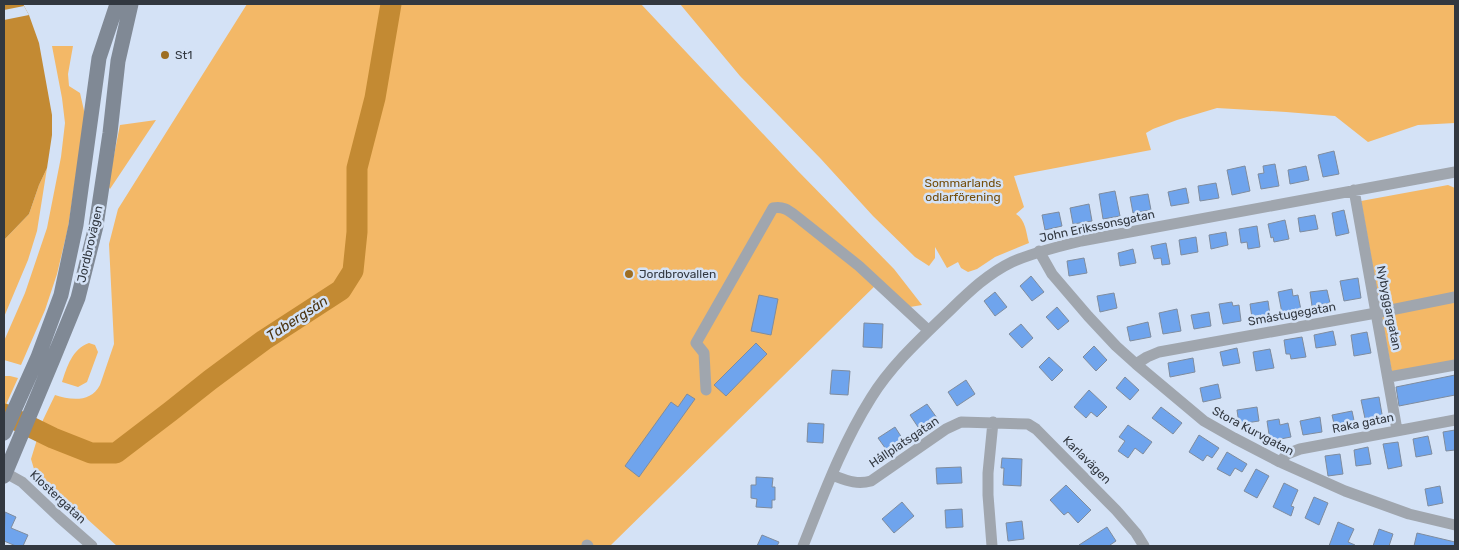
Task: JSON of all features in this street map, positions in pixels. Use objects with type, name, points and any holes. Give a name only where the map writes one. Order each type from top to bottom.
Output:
[{"type":"main road","points":[[99,58],[106,4]]},
{"type":"main road","name":"Jordbrovägen","points":[[4,434],[38,357],[61,295],[76,225],[99,58],[117,4]]},
{"type":"main road","name":"Jordbrovägen","points":[[4,473],[34,406],[78,298],[96,226],[110,133],[118,61],[131,4]]},
{"type":"street","name":"John Erikssonsgatan","points":[[803,546],[847,441],[871,397],[896,365],[928,330],[976,285],[1011,262],[1039,251],[1081,241],[1455,172]]},
{"type":"street","name":"Nybyggargatan","points":[[1354,190],[1397,430]]},
{"type":"street","points":[[706,390],[704,353],[696,343],[773,208],[786,208],[859,266],[928,330]]},
{"type":"street","name":"Stora Kurvgatan","points":[[1039,251],[1052,274],[1088,316],[1136,364],[1204,421],[1280,462],[1345,492],[1409,514],[1455,525]]},
{"type":"street","name":"Småstugegatan","points":[[1136,364],[1158,352],[1455,297]]},
{"type":"street","points":[[1389,377],[1455,365]]},
{"type":"street","name":"Raka gatan","points":[[1280,462],[1288,454],[1300,449],[1455,420]]},
{"type":"street","name":"Hållplatsgatan","points":[[832,475],[854,483],[871,481],[952,426],[961,422],[993,422]]},
{"type":"street","points":[[992,546],[988,473],[993,422]]},
{"type":"street","name":"Karlavägen","points":[[993,422],[1022,423],[1036,429],[1116,510],[1136,533],[1144,546]]},
{"type":"street","name":"Klostergatan","points":[[4,473],[22,482],[59,518],[92,546]]},
{"type":"green space","points":[[247,4],[641,4],[797,170],[894,269],[922,305],[910,307],[881,280],[610,546],[117,546],[34,469],[31,459],[43,420],[55,395],[80,399],[91,395],[100,385],[114,344],[109,244],[118,209]]},
{"type":"green space","name":"Sommarlands odlarförening","points":[[680,4],[1455,4],[1455,123],[1418,125],[1368,142],[1335,116],[1217,108],[1177,120],[1146,133],[1151,150],[1014,176],[1024,207],[1016,214],[1024,223],[1029,243],[995,257],[977,269],[968,272],[961,268],[958,262],[947,268],[935,247],[935,258],[929,266],[915,257],[873,216],[821,159],[740,76]]},
{"type":"green space","points":[[52,46],[73,46],[68,74],[69,86],[80,93],[85,115],[68,228],[57,274],[45,310],[21,365],[4,360],[4,341],[25,293],[47,228],[61,157],[65,123]]},
{"type":"green space","points":[[156,120],[110,189],[108,185],[120,125]]},
{"type":"green space","points":[[47,168],[37,231],[28,260],[4,317],[4,240],[29,214]]},
{"type":"green space","points":[[1448,185],[1455,188],[1455,361],[1392,373],[1361,201]]},
{"type":"green space","points":[[89,343],[95,345],[98,352],[87,382],[78,387],[62,382],[74,354]]},
{"type":"green space","points":[[4,376],[18,378],[4,409]]},
{"type":"shaded area","points":[[4,4],[23,4],[29,15],[39,43],[52,115],[52,135],[47,168],[29,214],[4,240]]},
{"type":"pier","points":[[24,6],[29,15],[4,20],[4,10]]},
{"type":"building","points":[[1334,151],[1339,174],[1323,177],[1318,155]]},
{"type":"building","points":[[1275,164],[1279,186],[1261,189],[1258,174],[1264,173],[1263,166]]},
{"type":"building","points":[[1245,166],[1250,191],[1232,195],[1227,170]]},
{"type":"building","points":[[1306,166],[1309,180],[1290,184],[1288,170]]},
{"type":"building","points":[[1216,183],[1219,198],[1200,201],[1198,186]]},
{"type":"building","points":[[1186,188],[1189,203],[1171,206],[1168,192]]},
{"type":"building","points":[[1115,191],[1120,216],[1103,219],[1099,194]]},
{"type":"building","points":[[1148,194],[1151,210],[1133,213],[1130,197]]},
{"type":"building","points":[[1089,204],[1092,221],[1073,224],[1070,208]]},
{"type":"building","points":[[1344,210],[1349,233],[1336,236],[1332,213]]},
{"type":"building","points":[[1059,212],[1062,226],[1045,230],[1042,215]]},
{"type":"building","points":[[1315,215],[1318,229],[1300,232],[1298,218]]},
{"type":"building","points":[[1285,220],[1289,239],[1274,242],[1273,237],[1271,238],[1268,224]]},
{"type":"building","points":[[1257,226],[1260,247],[1248,249],[1247,242],[1241,243],[1239,229]]},
{"type":"building","points":[[1226,232],[1228,245],[1211,249],[1209,235]]},
{"type":"building","points":[[1196,237],[1198,252],[1181,255],[1179,240]]},
{"type":"building","points":[[1166,243],[1170,264],[1162,265],[1161,258],[1154,259],[1151,246]]},
{"type":"building","points":[[1133,249],[1136,263],[1120,266],[1118,253]]},
{"type":"building","points":[[1084,258],[1087,273],[1069,276],[1067,261]]},
{"type":"building","points":[[1031,276],[1044,292],[1032,301],[1020,286]]},
{"type":"building","points":[[1358,278],[1361,298],[1344,301],[1340,281]]},
{"type":"building","points":[[1292,289],[1293,296],[1298,295],[1301,310],[1282,313],[1278,292]]},
{"type":"building","points":[[1327,290],[1330,303],[1312,306],[1310,292]]},
{"type":"building","points":[[995,292],[1007,307],[995,316],[984,301]]},
{"type":"building","points":[[1114,293],[1117,308],[1100,312],[1097,296]]},
{"type":"building","points":[[759,295],[778,299],[771,335],[751,331]]},
{"type":"building","points":[[1268,301],[1270,315],[1252,318],[1250,304]]},
{"type":"building","points":[[1232,302],[1233,306],[1239,305],[1241,321],[1223,324],[1219,304]]},
{"type":"building","points":[[1057,307],[1069,321],[1058,330],[1046,317]]},
{"type":"building","points":[[1177,309],[1181,331],[1163,334],[1159,313]]},
{"type":"building","points":[[1209,312],[1211,326],[1194,329],[1191,315]]},
{"type":"building","points":[[1148,322],[1151,337],[1130,341],[1127,327]]},
{"type":"building","points":[[864,323],[883,324],[882,348],[863,347]]},
{"type":"building","points":[[1021,324],[1033,338],[1022,348],[1009,334]]},
{"type":"building","points":[[1333,331],[1336,345],[1316,348],[1314,335]]},
{"type":"building","points":[[1367,332],[1371,353],[1354,356],[1351,335]]},
{"type":"building","points":[[1302,337],[1306,357],[1291,359],[1290,354],[1286,354],[1284,340]]},
{"type":"building","points":[[756,343],[767,354],[726,396],[714,385]]},
{"type":"building","points":[[1094,346],[1107,360],[1096,371],[1083,357]]},
{"type":"building","points":[[1237,348],[1240,363],[1223,366],[1220,352]]},
{"type":"building","points":[[1270,349],[1274,368],[1256,371],[1253,352]]},
{"type":"building","points":[[1049,357],[1063,370],[1052,381],[1039,367]]},
{"type":"building","points":[[1193,358],[1195,372],[1170,377],[1168,363]]},
{"type":"building","points":[[832,370],[850,371],[848,395],[830,394]]},
{"type":"building","points":[[1455,375],[1455,395],[1399,406],[1396,387]]},
{"type":"building","points":[[1125,377],[1139,390],[1130,400],[1116,388]]},
{"type":"building","points":[[966,380],[975,394],[957,406],[948,392]]},
{"type":"building","points":[[1218,384],[1221,398],[1203,402],[1200,388]]},
{"type":"building","points":[[1089,390],[1107,407],[1097,417],[1091,412],[1086,418],[1074,407]]},
{"type":"building","points":[[687,394],[695,399],[639,477],[625,466],[671,402],[678,407]]},
{"type":"building","points":[[1379,397],[1383,420],[1366,423],[1361,400]]},
{"type":"building","points":[[927,404],[937,418],[920,430],[910,415]]},
{"type":"building","points":[[1161,407],[1182,423],[1173,434],[1152,418]]},
{"type":"building","points":[[1257,407],[1259,421],[1239,424],[1237,410]]},
{"type":"building","points":[[1352,411],[1355,425],[1335,428],[1332,415]]},
{"type":"building","points":[[1320,417],[1322,432],[1303,435],[1300,421]]},
{"type":"building","points":[[1279,419],[1280,425],[1288,423],[1291,437],[1270,441],[1267,421]]},
{"type":"building","points":[[808,423],[824,424],[823,443],[807,442]]},
{"type":"building","points":[[1128,425],[1152,442],[1143,454],[1135,448],[1128,458],[1118,451],[1125,441],[1119,437]]},
{"type":"building","points":[[895,427],[904,441],[888,452],[878,438]]},
{"type":"building","points":[[1455,430],[1455,450],[1446,451],[1443,432]]},
{"type":"building","points":[[1199,435],[1219,448],[1212,458],[1207,455],[1203,461],[1189,452]]},
{"type":"building","points":[[1428,436],[1432,454],[1416,457],[1413,439]]},
{"type":"building","points":[[1398,442],[1402,466],[1388,469],[1383,444]]},
{"type":"building","points":[[1368,447],[1371,464],[1356,466],[1354,450]]},
{"type":"building","points":[[1227,452],[1247,464],[1242,472],[1235,468],[1230,476],[1217,469]]},
{"type":"building","points":[[1340,454],[1343,474],[1328,476],[1325,456]]},
{"type":"building","points":[[1002,458],[1022,459],[1021,486],[1003,485],[1004,468],[1001,468]]},
{"type":"building","points":[[961,467],[962,483],[937,484],[936,468]]},
{"type":"building","points":[[1256,469],[1269,476],[1257,498],[1244,491]]},
{"type":"building","points":[[756,477],[773,478],[772,487],[775,487],[775,500],[772,500],[772,508],[756,507],[757,499],[751,498],[751,485],[756,485]]},
{"type":"building","points":[[1284,483],[1298,490],[1291,506],[1294,507],[1291,516],[1273,507]]},
{"type":"building","points":[[1066,485],[1091,510],[1078,523],[1068,512],[1064,515],[1050,500]]},
{"type":"building","points":[[1440,486],[1443,503],[1428,506],[1425,489]]},
{"type":"building","points":[[1314,497],[1328,503],[1319,525],[1305,518]]},
{"type":"building","points":[[902,502],[914,516],[894,533],[882,519]]},
{"type":"building","points":[[962,509],[963,527],[946,528],[945,510]]},
{"type":"building","points":[[5,512],[16,517],[11,528],[28,535],[23,546],[16,546],[4,541]]},
{"type":"building","points":[[1022,521],[1024,539],[1008,541],[1006,523]]},
{"type":"building","points":[[1338,522],[1354,529],[1348,542],[1354,546],[1329,546]]},
{"type":"building","points":[[1107,527],[1116,541],[1111,546],[1079,545]]},
{"type":"building","points":[[1379,529],[1393,534],[1389,546],[1373,546]]},
{"type":"building","points":[[1417,533],[1455,542],[1455,546],[1414,546]]},
{"type":"building","points":[[762,535],[779,542],[777,546],[757,546]]},
{"type":"waterway","name":"Tabergsån","points":[[4,414],[53,438],[91,453],[116,453],[264,340],[341,290],[353,271],[357,232],[357,168],[375,98],[391,4]]},
{"type":"place","name":"St1","points":[[165,55]]},
{"type":"place","name":"Jordbrovallen","points":[[629,274]]}]
